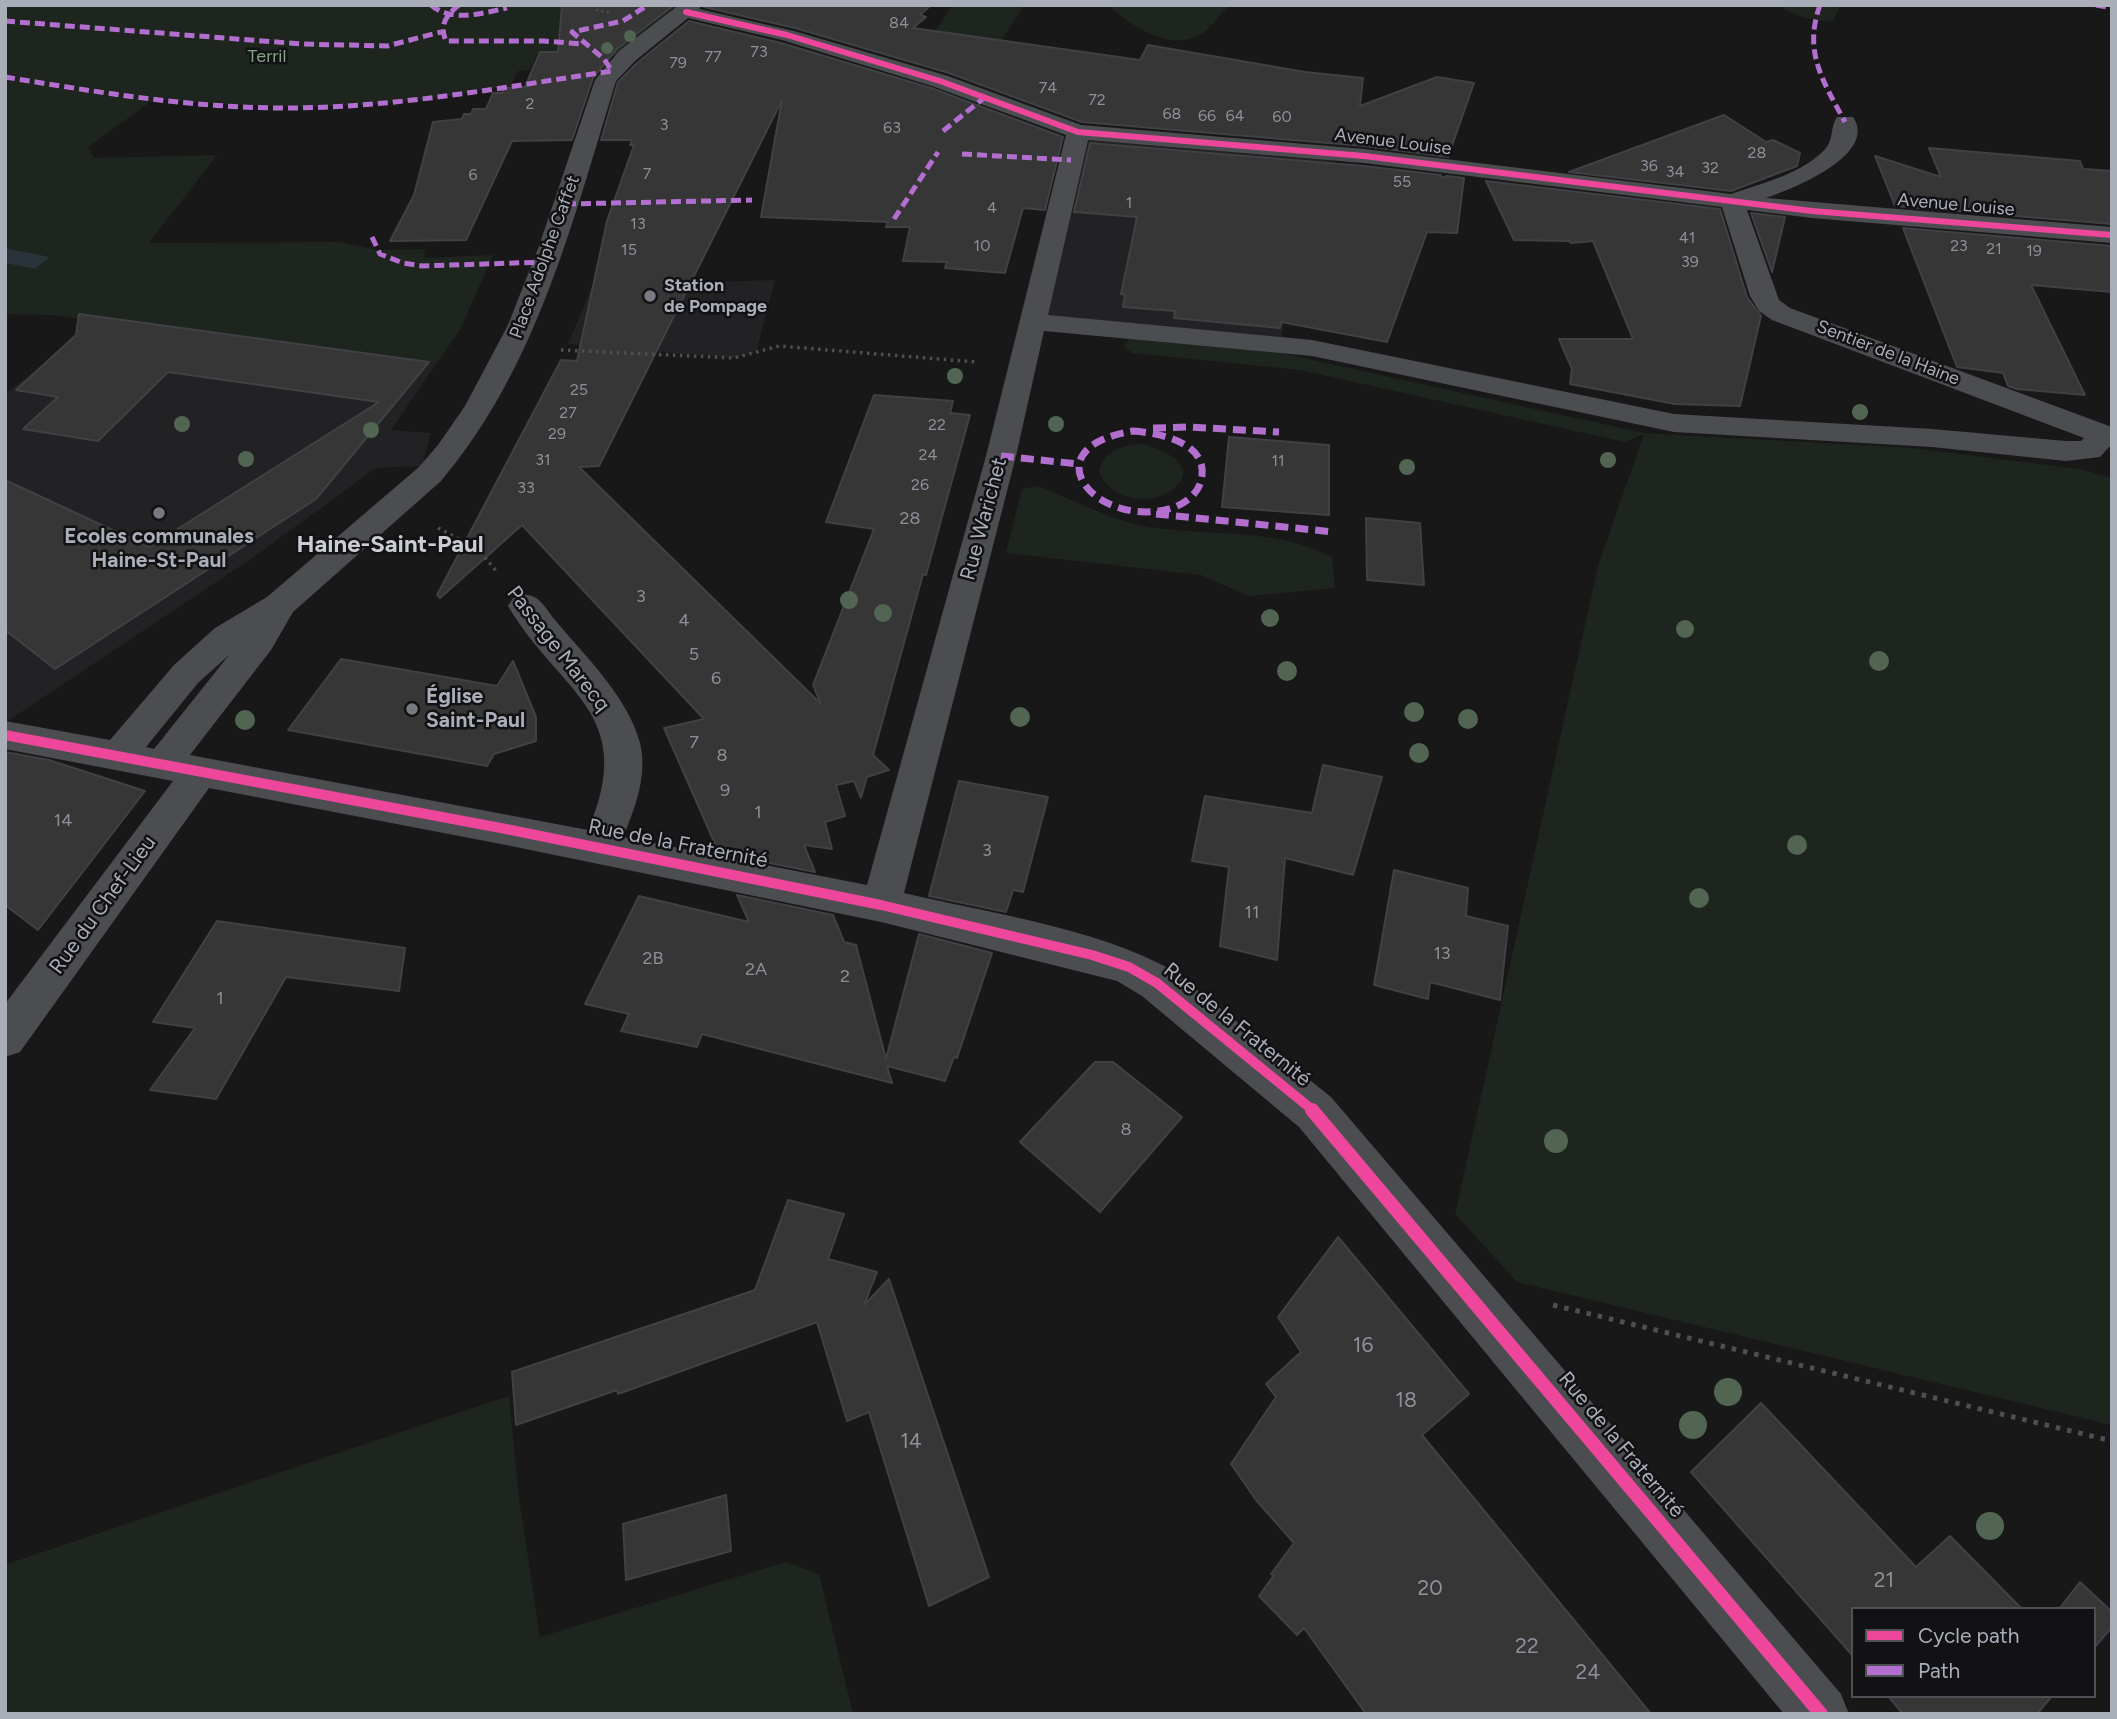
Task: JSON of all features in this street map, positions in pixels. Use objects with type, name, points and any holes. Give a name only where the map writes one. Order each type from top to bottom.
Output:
[{"type":"street","name":"Avenue Louise","points":[[689,9],[788,35],[940,81],[1078,131],[1353,155],[1812,211],[2112,235]]},
{"type":"street","name":"Place Adolphe Caffet","points":[[118,756],[186,674],[227,637],[279,604],[430,474],[449,452],[479,407],[511,347],[552,246],[606,80],[627,56],[689,9]]},
{"type":"street","points":[[1732,201],[1808,173],[1837,150],[1845,138],[1846,122]]},
{"type":"street","name":"Rue Warichet","points":[[881,905],[1001,457],[1078,131]]},
{"type":"street","name":"Sentier de la Haine","points":[[1732,201],[1763,296],[1781,314],[2107,436]]},
{"type":"street","points":[[1031,322],[1312,348],[1674,423],[1932,438],[2066,451],[2089,450],[2107,436]]},
{"type":"street","name":"Rue du Chef-Lieu","points":[[5,1038],[182,768],[279,604]]},
{"type":"street","name":"Passage Marecq","points":[[525,606],[613,720],[622,745],[621,784],[614,816],[599,848]]},
{"type":"street","name":"Rue de la Fraternité","points":[[5,735],[599,848],[881,905],[1047,944],[1129,967],[1157,983],[1315,1112],[1821,1714]]},
{"type":"path","points":[[511,347],[734,358],[779,346],[1021,366]]},
{"type":"path","points":[[1542,1302],[2112,1441]]},
{"type":"shaded area","points":[[1077,135],[1332,152],[1331,164],[1286,303],[1281,344],[1031,322]]},
{"type":"shaded area","points":[[5,248],[50,257],[35,269],[5,263]]},
{"type":"shaded area","points":[[775,280],[756,352],[734,358],[568,344],[592,286]]},
{"type":"shaded area","name":"Ecoles communales Haine-St-Paul","points":[[97,323],[436,364],[391,430],[431,433],[422,466],[376,468],[251,559],[5,723],[5,394]]},
{"type":"green space","name":"Terril","points":[[5,5],[692,5],[627,56],[537,54],[530,70],[518,71],[510,86],[416,101],[341,106],[218,104],[156,98],[88,147],[94,158],[217,155],[149,243],[339,242],[378,250],[425,249],[424,258],[493,255],[460,330],[436,364],[50,315],[5,314],[5,263],[35,269],[50,257],[5,248]]},
{"type":"green space","points":[[952,5],[1024,5],[991,56],[919,58]]},
{"type":"green space","points":[[1108,5],[1230,5],[1203,33],[1190,39],[1178,40],[1165,39],[1140,29]]},
{"type":"green space","points":[[1783,5],[1841,5],[1832,22],[1805,18],[1785,10]]},
{"type":"green space","points":[[1130,339],[1281,353],[1644,433],[1912,448],[2080,469],[2112,478],[2112,1425],[1517,1282],[1455,1214],[1598,566],[1644,434],[1625,442],[1300,370],[1132,353],[1124,346]]},
{"type":"green space","points":[[1140,444],[1168,454],[1181,466],[1181,482],[1172,490],[1152,498],[1141,499],[1120,494],[1104,481],[1099,471],[1105,458],[1120,448]]},
{"type":"green space","points":[[1038,486],[1101,513],[1138,525],[1262,536],[1310,548],[1332,558],[1335,588],[1249,596],[1201,575],[1006,553],[1022,489]]},
{"type":"green space","points":[[509,1396],[519,1498],[540,1637],[786,1562],[819,1574],[853,1714],[5,1714],[7,1564]]},
{"type":"building","points":[[562,5],[674,5],[617,49],[593,78],[572,140],[512,141],[466,240],[390,241],[414,195],[433,122],[462,119],[464,114],[471,114],[473,109],[486,109],[493,93],[502,93],[504,88],[525,87],[540,52],[558,52]]},
{"type":"building","points":[[704,5],[931,5],[920,15],[926,17],[913,28],[1140,60],[1148,45],[1305,72],[1363,78],[1360,106],[1437,77],[1474,83],[1448,157],[1364,146],[1082,122],[949,73],[795,28]]},
{"type":"building","points":[[689,21],[781,43],[931,88],[1063,137],[1045,210],[1023,208],[1005,273],[945,268],[947,262],[903,261],[910,227],[886,227],[888,222],[761,217],[782,100],[599,466],[579,467],[821,704],[813,685],[874,529],[826,522],[874,395],[953,401],[950,413],[970,415],[873,755],[889,770],[867,777],[861,798],[854,781],[836,785],[845,816],[825,822],[832,849],[804,845],[815,872],[719,853],[664,728],[704,719],[522,525],[440,598],[437,595],[561,360],[577,361],[607,221],[634,145],[630,145],[632,140],[601,140],[618,82]]},
{"type":"building","points":[[1724,115],[1766,142],[1773,140],[1800,153],[1797,166],[1731,191],[1569,172]]},
{"type":"building","points":[[1090,143],[1364,166],[1441,175],[1440,178],[1464,178],[1457,233],[1427,232],[1387,342],[1281,322],[1280,328],[1174,318],[1175,311],[1123,307],[1125,295],[1121,294],[1137,217],[1074,212]]},
{"type":"building","points":[[1929,148],[2080,161],[2083,169],[2112,171],[2112,224],[1895,206],[1875,156],[1941,177]]},
{"type":"building","points":[[1486,181],[1720,209],[1747,297],[1761,316],[1740,406],[1675,404],[1570,384],[1572,369],[1559,339],[1633,339],[1593,241],[1571,243],[1514,240]]},
{"type":"building","points":[[1751,213],[1785,217],[1772,272]]},
{"type":"building","points":[[1903,228],[2112,246],[2112,292],[2031,285],[2085,395],[2017,389],[2008,386],[2003,373],[1957,367]]},
{"type":"building","points":[[79,314],[429,362],[316,499],[55,669],[5,630],[5,480],[149,547],[379,402],[168,372],[98,441],[23,429],[58,397],[16,390],[76,335]]},
{"type":"building","points":[[1229,437],[1329,445],[1329,515],[1222,507]]},
{"type":"building","points":[[1366,518],[1420,523],[1424,585],[1367,580]]},
{"type":"building","name":"Église Saint-Paul","points":[[341,659],[497,686],[513,661],[536,717],[536,741],[494,754],[487,766],[288,730]]},
{"type":"building","points":[[5,752],[49,760],[145,791],[38,930],[5,905]]},
{"type":"building","points":[[1323,765],[1382,777],[1353,875],[1285,858],[1277,960],[1220,946],[1229,867],[1192,861],[1205,796],[1312,813]]},
{"type":"building","points":[[959,781],[1048,797],[1023,892],[1013,890],[1006,912],[929,896]]},
{"type":"building","points":[[1394,870],[1468,888],[1466,916],[1508,926],[1500,1000],[1430,982],[1428,999],[1374,985]]},
{"type":"building","points":[[737,895],[833,915],[844,942],[856,945],[886,1059],[919,934],[992,953],[957,1058],[954,1057],[945,1081],[887,1066],[892,1083],[702,1034],[697,1047],[621,1031],[629,1014],[585,1004],[639,896],[749,922]]},
{"type":"building","points":[[217,921],[405,948],[399,991],[286,977],[216,1099],[150,1090],[195,1028],[153,1022]]},
{"type":"building","points":[[1095,1062],[1113,1062],[1182,1117],[1100,1212],[1020,1142]]},
{"type":"building","points":[[788,1200],[844,1214],[828,1259],[877,1272],[864,1305],[889,1279],[989,1577],[929,1606],[869,1412],[847,1421],[817,1322],[618,1394],[617,1390],[516,1425],[512,1372],[755,1290]]},
{"type":"building","points":[[1338,1237],[1469,1394],[1422,1435],[1651,1714],[1366,1714],[1304,1628],[1297,1635],[1259,1596],[1274,1575],[1271,1574],[1294,1543],[1256,1500],[1231,1464],[1276,1397],[1266,1384],[1301,1352],[1278,1317]]},
{"type":"building","points":[[1761,1403],[1916,1567],[1950,1536],[2020,1607],[1851,1607],[1851,1654],[1691,1472]]},
{"type":"building","points":[[726,1495],[731,1551],[626,1580],[623,1524]]},
{"type":"building","points":[[2080,1582],[2112,1612],[2112,1627],[2096,1646],[2096,1607],[2061,1607]]},
{"type":"building","points":[[1890,1698],[2050,1698],[2037,1714],[1903,1714]]},
{"type":"marked path","points":[[431,5],[438,11],[456,15],[507,8]]},
{"type":"marked path","points":[[459,5],[444,21],[446,41],[544,41],[582,44]]},
{"type":"marked path","points":[[5,77],[145,98],[250,107],[326,107],[409,100],[612,71],[604,59],[572,32],[623,21],[641,12],[648,5]]},
{"type":"marked path","points":[[1820,5],[1814,21],[1813,51],[1823,79],[1845,122]]},
{"type":"marked path","points":[[2096,5],[2112,8]]},
{"type":"marked path","points":[[5,21],[302,44],[387,46],[441,32]]},
{"type":"marked path","points":[[943,131],[985,97]]},
{"type":"marked path","points":[[894,219],[938,152]]},
{"type":"marked path","points":[[962,154],[1071,160]]},
{"type":"marked path","points":[[566,204],[752,200]]},
{"type":"marked path","points":[[372,237],[380,254],[403,263],[422,266],[546,262]]},
{"type":"marked path","points":[[1153,428],[1190,427],[1279,432]]},
{"type":"marked path","points":[[1133,431],[1170,438],[1193,451],[1200,460],[1203,471],[1200,485],[1192,497],[1165,510],[1133,511],[1102,501],[1085,488],[1079,474],[1079,466],[1090,446],[1115,434],[1133,431]]},
{"type":"marked path","points":[[1001,456],[1079,464]]},
{"type":"marked path","points":[[1156,514],[1334,532]]},
{"type":"cycle path","points":[[686,12],[787,35],[940,81],[1078,132],[1364,156],[1812,211],[2112,235]]},
{"type":"cycle path","points":[[5,735],[506,829],[881,905],[1092,955],[1129,967],[1157,983],[1315,1112],[1821,1714]]},
{"type":"place","name":"Station de Pompage","points":[[650,296]]},
{"type":"place","name":"Ecoles communales Haine-St-Paul","points":[[159,513]]},
{"type":"place","name":"Église Saint-Paul","points":[[412,709]]},
{"type":"district","name":"Haine-Saint-Paul","points":[[390,545]]}]
